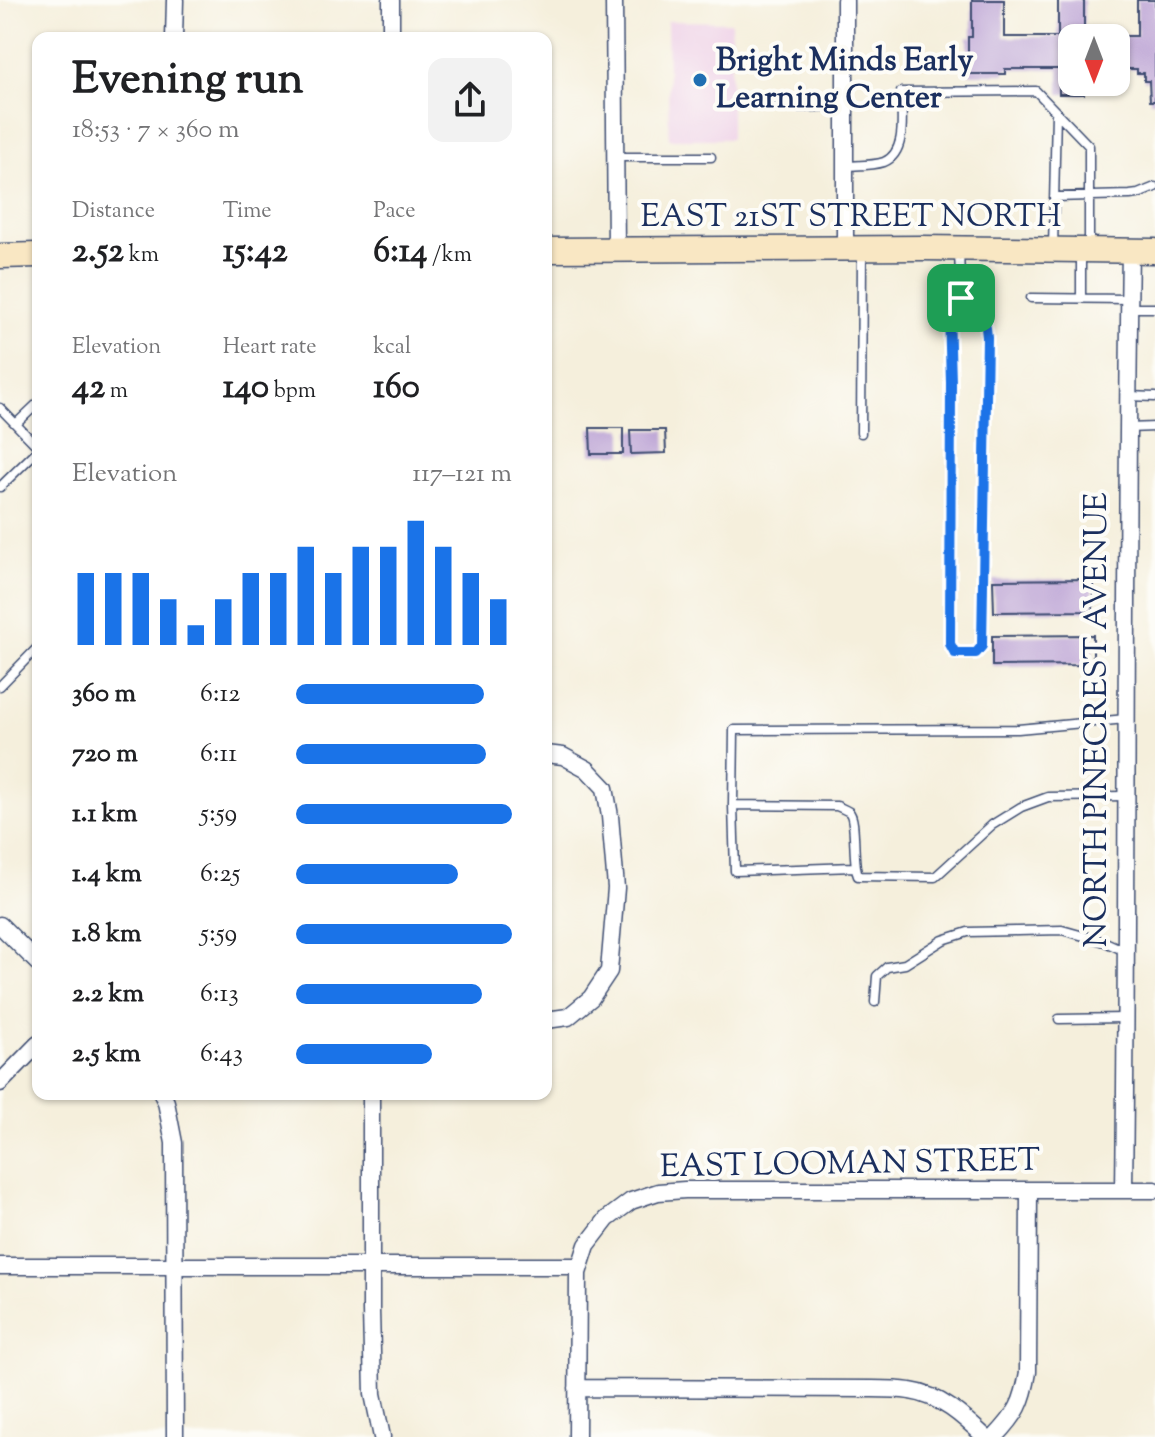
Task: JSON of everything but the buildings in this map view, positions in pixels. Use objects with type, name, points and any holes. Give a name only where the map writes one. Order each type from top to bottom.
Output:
[{"type":"main road","name":"EAST 21ST STREET NORTH","points":[[552,250],[959,248],[1155,251]]},
{"type":"main road","points":[[0,256],[32,255]]},
{"type":"street","points":[[174,32],[175,0]]},
{"type":"street","points":[[391,0],[391,32]]},
{"type":"street","points":[[614,0],[616,249]]},
{"type":"street","points":[[845,0],[845,166],[854,248]]},
{"type":"street","name":"NORTH PINECREST AVENUE","points":[[1124,1190],[1130,250]]},
{"type":"street","points":[[552,755],[563,756],[587,769],[605,788],[616,888],[609,971],[591,998],[568,1017],[552,1019]]},
{"type":"street","points":[[0,925],[32,957]]},
{"type":"street","points":[[0,1083],[32,1050]]},
{"type":"street","points":[[165,1100],[174,1143],[175,1437]]},
{"type":"street","points":[[371,1100],[373,1394],[382,1437]]},
{"type":"street","name":"EAST LOOMAN STREET","points":[[580,1266],[587,1245],[607,1219],[631,1201],[658,1192],[1155,1190]]},
{"type":"street","points":[[995,1437],[1013,1418],[1024,1396],[1028,1372],[1029,1191]]},
{"type":"street","points":[[0,1266],[580,1266],[577,1437]]},
{"type":"street","points":[[577,1388],[913,1391],[941,1402],[968,1420],[985,1437]]},
{"type":"lane","points":[[845,166],[883,162],[897,151],[901,140],[901,92],[1036,91],[1089,146],[1090,197],[1081,298]]},
{"type":"lane","points":[[777,108],[845,106]]},
{"type":"lane","points":[[1053,250],[1056,112]]},
{"type":"lane","points":[[615,157],[711,157]]},
{"type":"lane","points":[[1054,197],[1138,194],[1155,187]]},
{"type":"lane","points":[[854,248],[861,433]]},
{"type":"lane","points":[[959,248],[961,298],[949,312],[950,644],[955,653],[976,653],[982,646],[987,337],[985,321],[978,306],[961,298]]},
{"type":"lane","points":[[1031,298],[1081,298],[1155,308]]},
{"type":"lane","points":[[1128,396],[1155,397]]},
{"type":"lane","points":[[0,408],[32,441]]},
{"type":"lane","points":[[16,424],[32,409]]},
{"type":"lane","points":[[1127,428],[1155,427]]},
{"type":"lane","points":[[0,487],[32,454]]},
{"type":"lane","points":[[0,686],[32,653]]},
{"type":"lane","points":[[854,867],[735,871],[734,730],[1018,729],[1126,719]]},
{"type":"lane","points":[[733,805],[837,806],[848,811],[853,819],[854,867],[858,876],[935,877],[992,825],[1021,807],[1048,797],[1126,796]]},
{"type":"lane","points":[[875,1002],[877,976],[887,967],[905,964],[943,940],[968,932],[1062,930],[1125,951]]},
{"type":"lane","points":[[1059,1019],[1125,1018]]},
{"type":"shaded area","name":"Bright Minds Early Learning Center","points":[[667,21],[731,22],[731,139],[669,139]]},
{"type":"place","name":"Bright Minds Early Learning Center","points":[[700,80]]},
{"type":"route","points":[[961,298],[978,306],[985,321],[987,337],[982,646],[976,653],[955,653],[950,644],[949,312],[961,298]]}]
